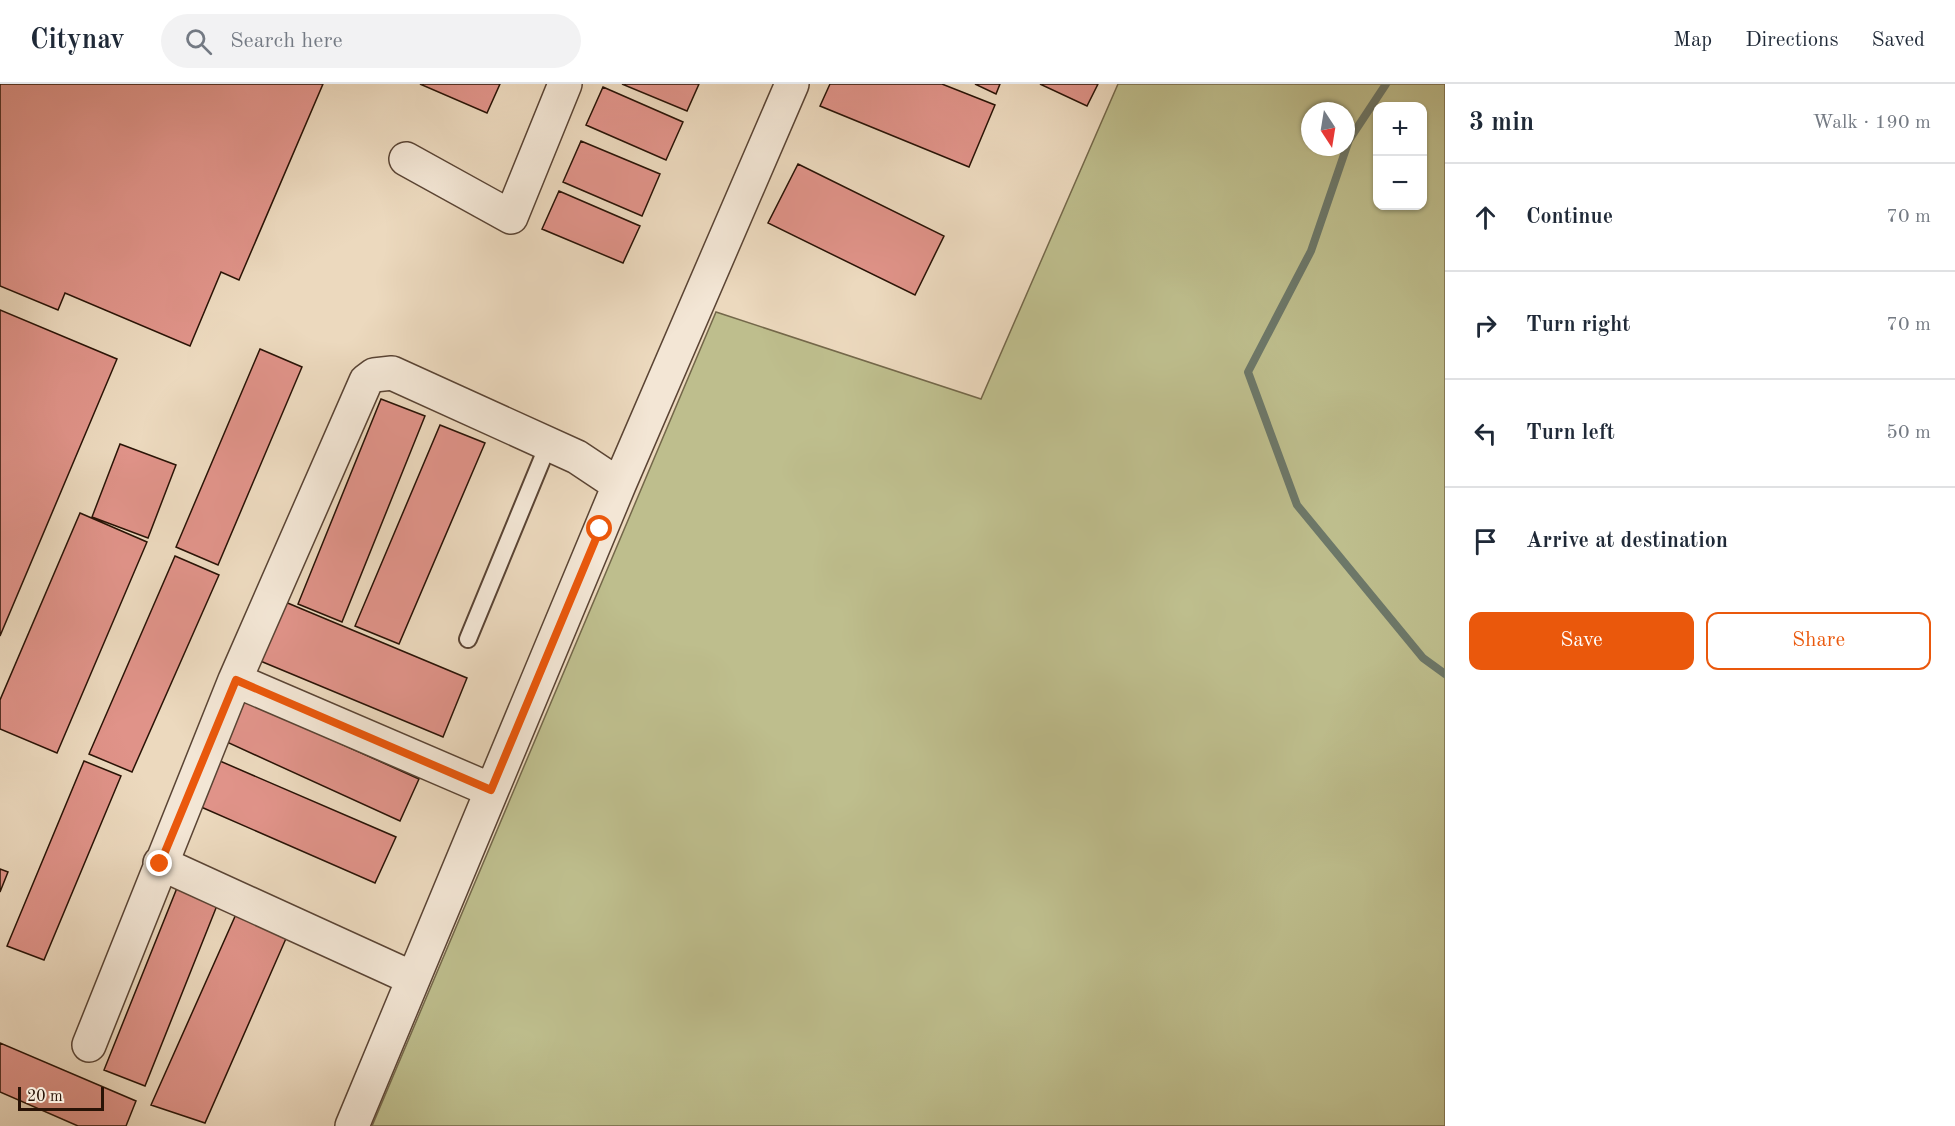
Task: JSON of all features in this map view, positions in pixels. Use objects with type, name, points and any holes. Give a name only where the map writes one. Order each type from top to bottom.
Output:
[{"type":"street","points":[[406,159],[511,216],[565,84]]},
{"type":"street","points":[[352,1126],[619,485],[792,84]]},
{"type":"street","points":[[88,1045],[236,680],[366,381],[374,375],[392,373],[578,457],[619,485]]},
{"type":"street","points":[[236,680],[491,790]]},
{"type":"street","points":[[160,864],[412,978]]},
{"type":"lane","points":[[468,639],[548,445]]},
{"type":"green space","points":[[1118,84],[1445,84],[1445,1126],[372,1126],[716,312],[981,399]]},
{"type":"building","points":[[0,84],[323,84],[239,280],[221,272],[190,346],[65,293],[58,310],[0,286]]},
{"type":"building","points":[[420,84],[500,84],[487,113]]},
{"type":"building","points":[[622,84],[699,84],[687,111]]},
{"type":"building","points":[[830,84],[942,84],[995,105],[969,167],[820,106]]},
{"type":"building","points":[[975,84],[1000,84],[996,94]]},
{"type":"building","points":[[1040,84],[1098,84],[1087,106]]},
{"type":"building","points":[[603,87],[683,122],[666,160],[586,125]]},
{"type":"building","points":[[581,141],[660,174],[642,216],[563,182]]},
{"type":"building","points":[[798,164],[944,236],[915,295],[768,223]]},
{"type":"building","points":[[559,191],[640,226],[623,263],[542,229]]},
{"type":"building","points":[[0,310],[117,359],[0,636]]},
{"type":"building","points":[[260,349],[302,367],[218,565],[176,547]]},
{"type":"building","points":[[381,399],[425,416],[342,622],[298,604]]},
{"type":"building","points":[[440,425],[485,443],[399,644],[355,626]]},
{"type":"building","points":[[120,444],[176,465],[148,538],[92,517]]},
{"type":"building","points":[[80,513],[147,542],[57,753],[0,729],[0,700]]},
{"type":"building","points":[[175,556],[219,575],[132,772],[89,754]]},
{"type":"building","points":[[278,599],[467,678],[443,737],[253,658]]},
{"type":"building","points":[[237,697],[419,779],[400,821],[218,738]]},
{"type":"building","points":[[213,758],[396,837],[375,883],[192,803]]},
{"type":"building","points":[[84,761],[121,776],[44,960],[7,946]]},
{"type":"building","points":[[0,869],[8,872],[0,892]]},
{"type":"building","points":[[179,883],[220,898],[145,1086],[104,1070]]},
{"type":"building","points":[[237,912],[288,934],[205,1123],[151,1105]]},
{"type":"building","points":[[0,1043],[136,1101],[126,1126],[78,1126],[0,1092]]},
{"type":"waterway","points":[[1386,84],[1349,140],[1311,251],[1248,372],[1297,505],[1423,658],[1445,674]]},
{"type":"route","points":[[160,864],[236,680],[491,790],[600,529]]}]
